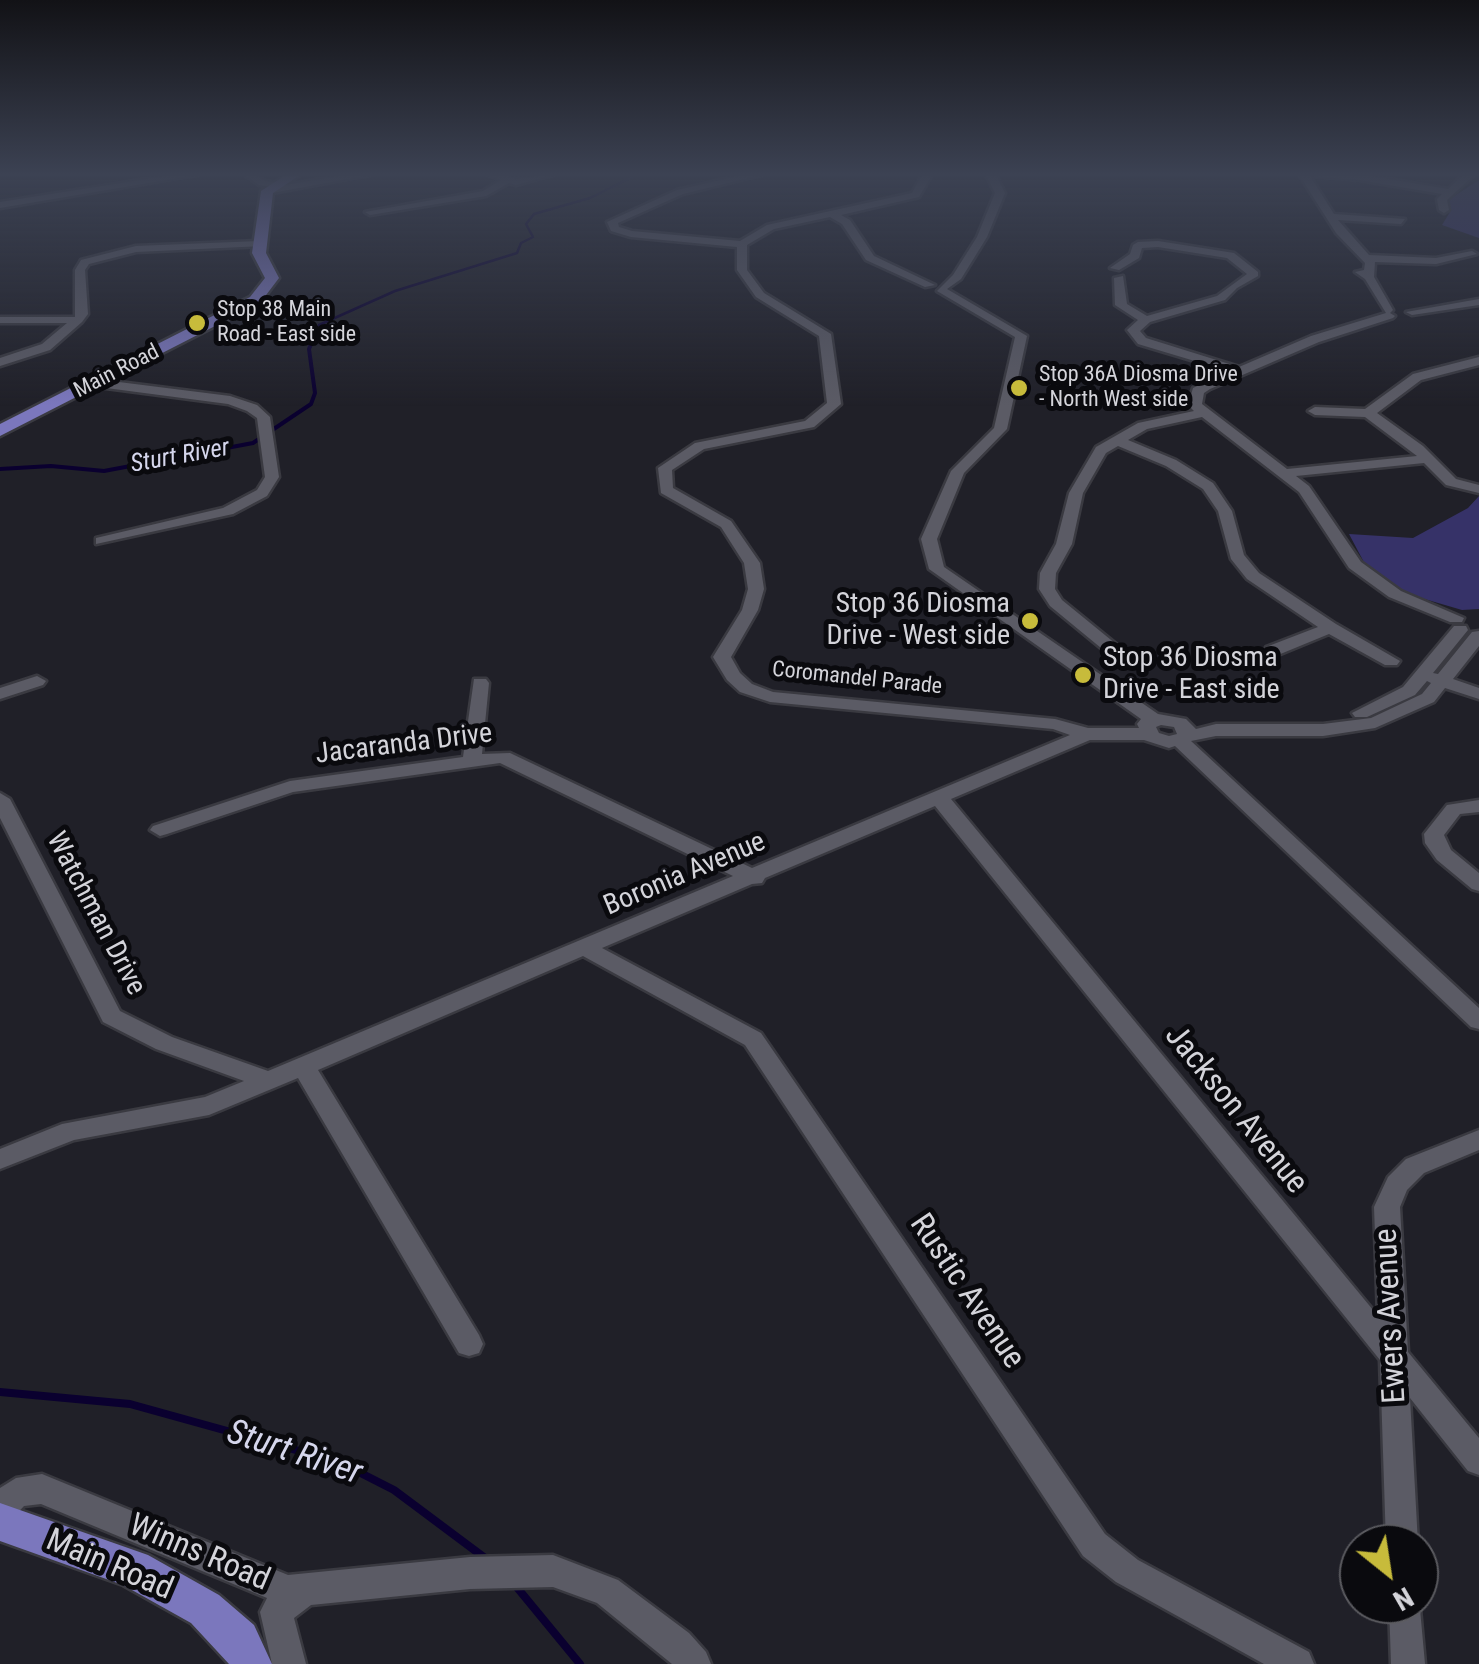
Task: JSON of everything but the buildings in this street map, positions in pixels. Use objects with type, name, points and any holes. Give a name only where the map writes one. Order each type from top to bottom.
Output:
[{"type":"main road","name":"Main Road","points":[[0,431],[254,300],[272,278],[259,251]]},
{"type":"main road","name":"Main Road","points":[[0,1522],[148,1577],[205,1609],[239,1640],[251,1664]]},
{"type":"street","points":[[0,362],[46,348],[78,320],[80,270],[85,262],[130,251]]},
{"type":"street","name":"Coromandel Parade","points":[[742,251],[742,270],[760,294],[825,334],[834,404],[809,424],[700,446],[665,468],[666,490],[726,524],[752,563],[756,589],[750,610],[722,657],[723,663],[746,688],[770,697],[1056,724],[1087,734],[1151,727]]},
{"type":"street","points":[[865,251],[870,258],[939,287],[1021,336],[1000,429],[958,471],[929,539],[937,568],[1151,727],[1162,742],[1182,734],[1216,730],[1323,730],[1375,724],[1408,711],[1469,627],[1395,594],[1355,566],[1304,488],[1195,405],[1198,391],[1329,334],[1388,313],[1408,319],[1416,315],[1378,296]]},
{"type":"street","points":[[939,287],[957,277],[973,251]]},
{"type":"street","points":[[1135,251],[1135,256],[1117,273],[1121,305],[1146,320]]},
{"type":"street","points":[[1229,251],[1254,274],[1206,305],[1146,320],[1133,330],[1134,337],[1240,371]]},
{"type":"street","points":[[1359,251],[1364,258]]},
{"type":"street","points":[[1364,258],[1436,261],[1472,254]]},
{"type":"street","points":[[1364,258],[1358,268],[1369,277],[1388,313]]},
{"type":"street","points":[[1409,311],[1479,302]]},
{"type":"street","points":[[0,320],[78,320]]},
{"type":"street","points":[[1315,411],[1368,412],[1418,377],[1479,361]]},
{"type":"street","points":[[95,384],[241,403],[261,415],[272,477],[262,494],[248,503],[101,541]]},
{"type":"street","points":[[1368,412],[1451,482],[1479,489]]},
{"type":"street","points":[[1118,653],[1056,602],[1047,589],[1048,573],[1064,544],[1076,494],[1094,464],[1124,444],[1205,415]]},
{"type":"street","points":[[1124,444],[1171,463],[1208,486],[1225,511],[1236,556],[1253,576],[1330,628],[1391,660]]},
{"type":"street","points":[[1286,473],[1431,464]]},
{"type":"street","points":[[1304,488],[1431,464]]},
{"type":"street","points":[[1272,651],[1330,628]]},
{"type":"street","points":[[1434,678],[1479,694]]},
{"type":"street","points":[[0,694],[37,681]]},
{"type":"street","points":[[472,761],[480,684]]},
{"type":"street","name":"Boronia Avenue","points":[[0,1159],[71,1131],[188,1112],[268,1082],[941,800],[1087,734]]},
{"type":"street","points":[[1182,734],[1479,1020]]},
{"type":"street","name":"Jacaranda Drive","points":[[160,830],[290,787],[502,757],[755,878]]},
{"type":"street","name":"Watchman Drive","points":[[0,799],[111,1016],[164,1043],[268,1082]]},
{"type":"street","name":"Jackson Avenue","points":[[941,800],[1479,1462]]},
{"type":"street","points":[[1479,806],[1454,809],[1434,834],[1434,843],[1479,884]]},
{"type":"street","name":"Rustic Avenue","points":[[587,950],[753,1039],[1094,1545],[1127,1571],[1297,1664]]},
{"type":"street","points":[[304,1067],[469,1344]]},
{"type":"street","name":"Ewers Avenue","points":[[1401,1524],[1387,1207],[1397,1184],[1415,1166],[1479,1140]]},
{"type":"street","name":"Winns Road","points":[[0,1510],[16,1492],[42,1489],[288,1591],[470,1573],[554,1571],[584,1579],[607,1591],[678,1645],[694,1664]]},
{"type":"street","points":[[288,1664],[276,1612],[304,1590]]},
{"type":"street","points":[[1406,1624],[1408,1664]]},
{"type":"shaded area","points":[[1479,496],[1479,609],[1462,610],[1404,593],[1367,568],[1349,534],[1413,538],[1468,508]]},
{"type":"waterway","name":"Sturt River","points":[[312,341],[319,325],[395,291],[518,251]]},
{"type":"waterway","name":"Sturt River","points":[[0,469],[51,466],[104,471],[253,443],[311,404],[315,393],[309,349],[313,339]]},
{"type":"waterway","name":"Sturt River","points":[[0,1392],[130,1404],[339,1462],[394,1490],[485,1558]]},
{"type":"waterway","name":"Sturt River","points":[[515,1585],[580,1664]]},
{"type":"place","name":"Stop 38 Main Road - East side","points":[[197,323]]},
{"type":"place","name":"Stop 36A Diosma Drive - North West side","points":[[1019,388]]},
{"type":"place","name":"Stop 36 Diosma Drive - West side","points":[[1030,621]]},
{"type":"place","name":"Stop 36 Diosma Drive - East side","points":[[1083,675]]}]
